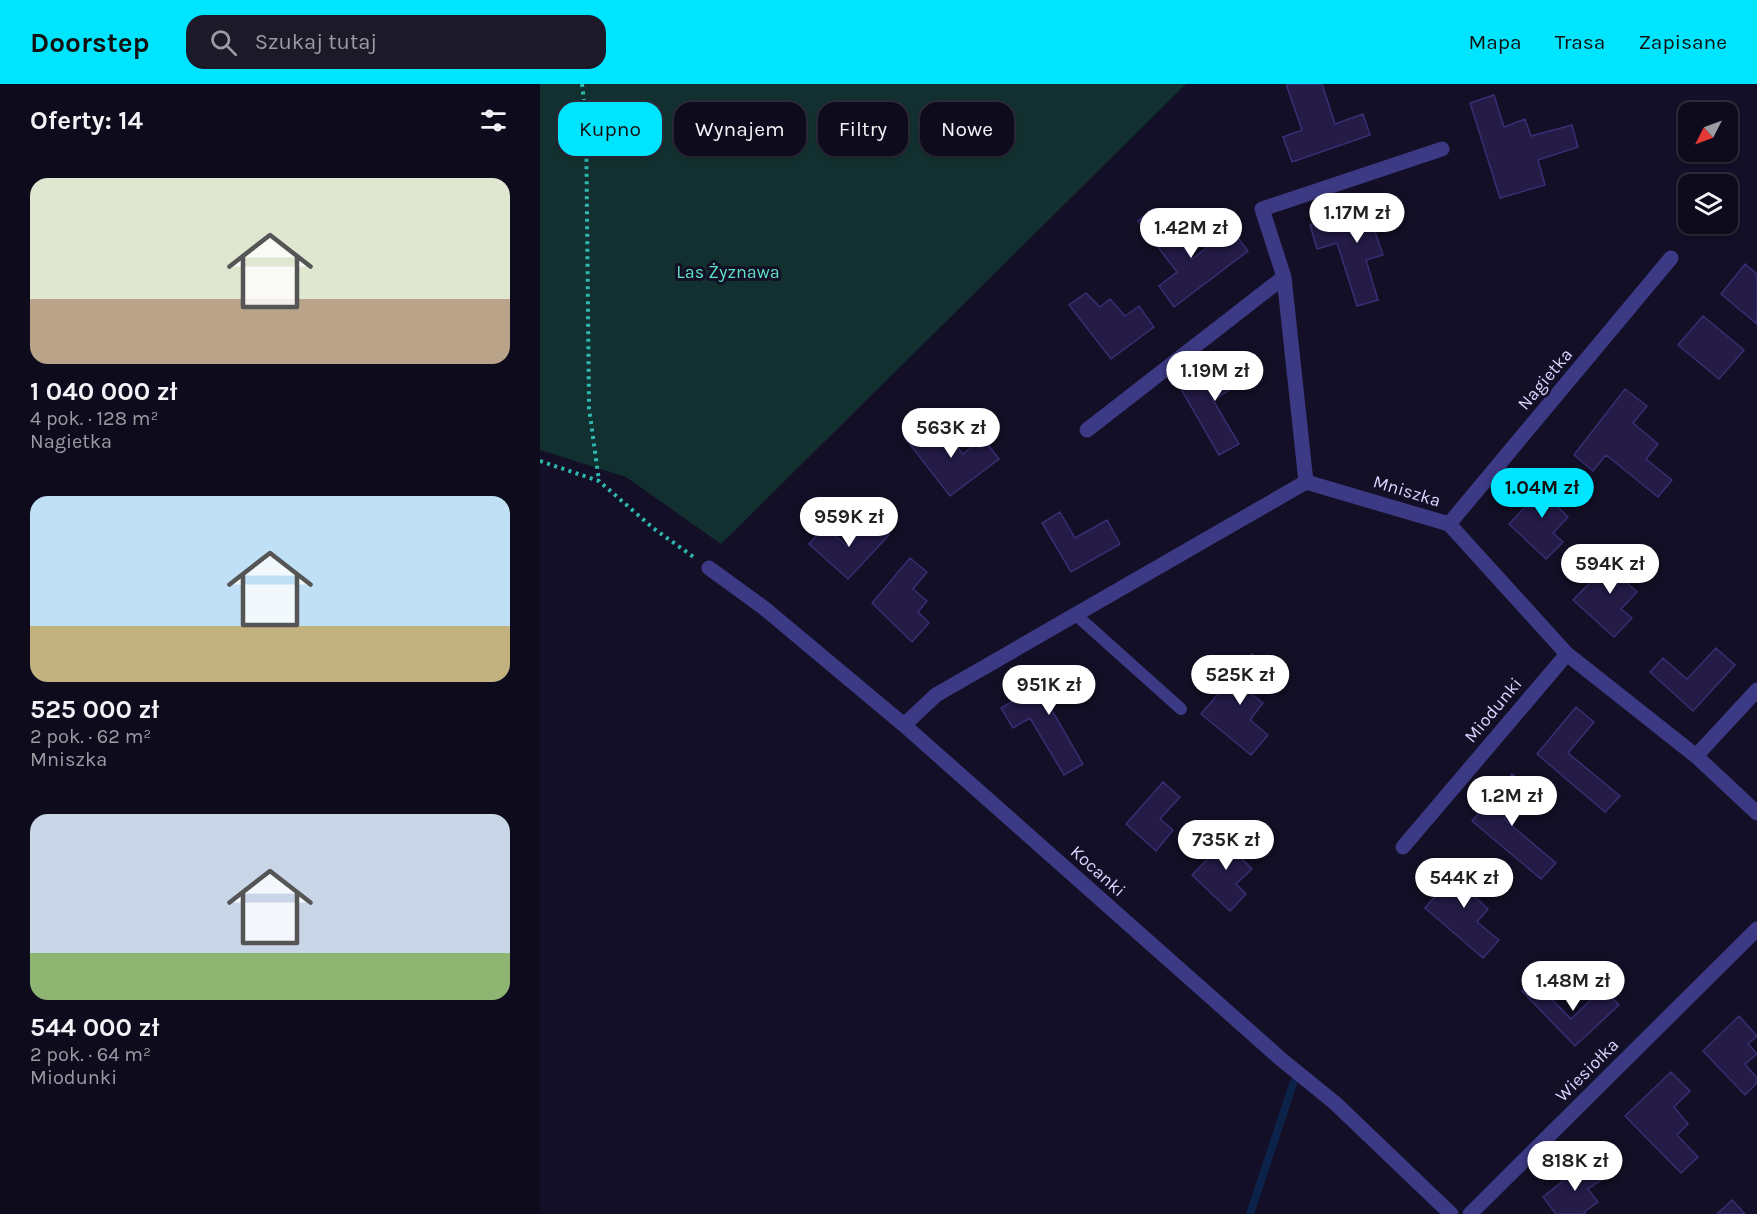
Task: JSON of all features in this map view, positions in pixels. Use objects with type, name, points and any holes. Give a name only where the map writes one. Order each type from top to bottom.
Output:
[{"type":"street","points":[[904,725],[936,695],[1306,482],[1284,277],[1262,209],[1442,149]]},
{"type":"street","name":"Nagietka","points":[[1449,524],[1671,258]]},
{"type":"street","points":[[1087,430],[1284,277]]},
{"type":"street","name":"Mniszka","points":[[1306,482],[1449,524],[1566,654],[1696,756],[1757,813]]},
{"type":"street","name":"Kocanki","points":[[709,568],[764,608],[904,725],[1282,1060],[1335,1103],[1451,1214]]},
{"type":"street","name":"Miodunki","points":[[1403,847],[1566,654]]},
{"type":"street","points":[[1696,756],[1757,690]]},
{"type":"street","name":"Wiesiołka","points":[[1470,1214],[1757,929]]},
{"type":"lane","points":[[1075,614],[1181,709]]},
{"type":"path","points":[[582,84],[586,118],[589,408],[600,482]]},
{"type":"path","points":[[540,462],[600,482],[653,528],[709,568]]},
{"type":"green space","name":"Las Żyznawa","points":[[540,84],[1186,84],[721,544],[626,477],[540,450]]},
{"type":"building","points":[[1286,84],[1322,84],[1335,124],[1363,114],[1370,135],[1292,162],[1283,137],[1302,130]]},
{"type":"building","points":[[1494,95],[1504,127],[1525,119],[1531,136],[1572,125],[1578,147],[1538,160],[1545,185],[1500,198],[1470,103]]},
{"type":"building","points":[[1391,200],[1398,225],[1375,232],[1383,255],[1366,260],[1378,300],[1357,306],[1337,243],[1317,249],[1310,225]]},
{"type":"building","points":[[1153,209],[1192,259],[1231,229],[1248,251],[1174,307],[1159,286],[1177,272],[1138,221]]},
{"type":"building","points":[[1745,264],[1757,274],[1757,324],[1721,294]]},
{"type":"building","points":[[1086,293],[1100,307],[1110,299],[1125,316],[1139,306],[1154,327],[1111,359],[1069,305]]},
{"type":"building","points":[[1703,316],[1744,350],[1719,379],[1678,345]]},
{"type":"building","points":[[1235,357],[1248,379],[1213,400],[1239,444],[1219,455],[1181,389]]},
{"type":"building","points":[[1625,389],[1647,406],[1633,423],[1658,444],[1646,459],[1672,480],[1658,497],[1606,455],[1593,471],[1574,455]]},
{"type":"building","points":[[923,425],[938,444],[948,435],[963,454],[983,438],[999,459],[950,496],[905,438]]},
{"type":"building","points":[[1554,477],[1568,489],[1555,504],[1568,517],[1553,533],[1563,542],[1546,559],[1509,524]]},
{"type":"building","points":[[1060,512],[1075,538],[1107,520],[1120,544],[1071,572],[1042,523]]},
{"type":"building","points":[[873,520],[889,535],[848,579],[809,544],[825,526],[848,547]]},
{"type":"building","points":[[1622,550],[1637,565],[1624,580],[1637,592],[1621,609],[1632,618],[1614,637],[1573,600]]},
{"type":"building","points":[[910,558],[927,572],[913,589],[927,601],[918,612],[929,623],[912,642],[872,603]]},
{"type":"building","points":[[1716,648],[1735,665],[1693,711],[1650,672],[1663,658],[1687,679]]},
{"type":"building","points":[[1252,654],[1270,670],[1250,693],[1263,703],[1250,720],[1268,735],[1251,755],[1201,714]]},
{"type":"building","points":[[1073,666],[1085,686],[1050,707],[1083,764],[1064,775],[1030,718],[1013,728],[1001,708]]},
{"type":"building","points":[[1576,707],[1594,722],[1568,753],[1620,796],[1605,812],[1537,754]]},
{"type":"building","points":[[1512,774],[1530,789],[1504,819],[1556,863],[1541,879],[1472,821]]},
{"type":"building","points":[[1163,782],[1180,797],[1160,819],[1173,830],[1156,851],[1126,824]]},
{"type":"building","points":[[1238,828],[1251,841],[1238,855],[1252,869],[1236,884],[1246,894],[1230,911],[1192,875]]},
{"type":"building","points":[[1467,859],[1487,876],[1472,894],[1488,909],[1477,922],[1499,940],[1483,958],[1425,908]]},
{"type":"building","points":[[1533,980],[1571,1019],[1603,988],[1619,1005],[1575,1046],[1522,991]]},
{"type":"building","points":[[1739,1016],[1757,1036],[1748,1044],[1757,1054],[1745,1064],[1757,1078],[1757,1083],[1745,1095],[1703,1051]]},
{"type":"building","points":[[1671,1072],[1690,1091],[1674,1107],[1688,1124],[1677,1135],[1698,1157],[1681,1173],[1625,1116]]},
{"type":"building","points":[[1589,1160],[1604,1178],[1588,1189],[1598,1202],[1584,1212],[1586,1214],[1556,1214],[1543,1197]]},
{"type":"building","points":[[1732,1200],[1745,1214],[1717,1214]]},
{"type":"waterway","points":[[1250,1214],[1294,1081]]}]
